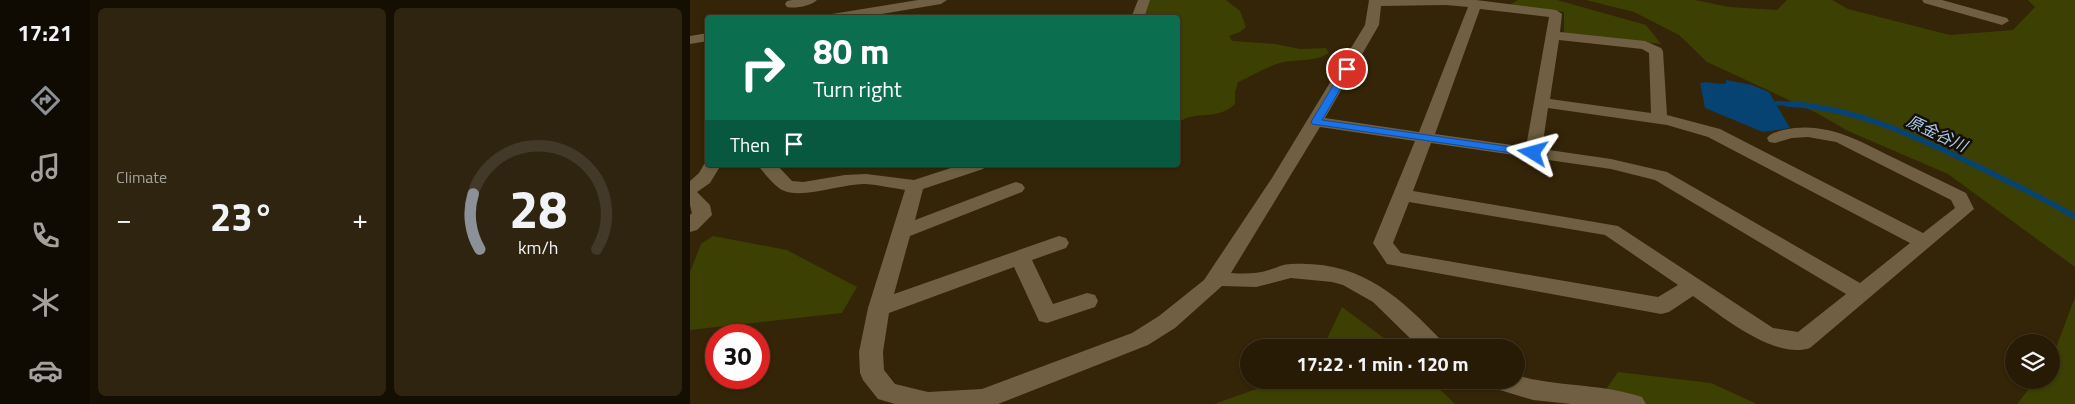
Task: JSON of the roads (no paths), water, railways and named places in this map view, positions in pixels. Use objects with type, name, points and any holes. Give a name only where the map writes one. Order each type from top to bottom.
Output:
[{"type":"street","points":[[790,15],[790,2],[811,0]]},
{"type":"street","points":[[850,15],[941,0]]},
{"type":"street","points":[[1138,15],[1144,0]]},
{"type":"street","points":[[1928,0],[2002,21]]},
{"type":"street","points":[[914,186],[879,308],[871,352],[872,373],[887,392],[915,402],[946,402],[983,399],[1140,339],[1191,304],[1212,285],[1316,122],[1372,25],[1375,1],[1446,1],[1556,14],[1533,153]]},
{"type":"street","points":[[1476,4],[1426,137],[1383,243],[1394,259],[1662,306],[1693,286]]},
{"type":"street","points":[[1553,35],[1645,45],[1656,51],[1659,118]]},
{"type":"street","points":[[690,40],[705,38]]},
{"type":"street","points":[[1542,102],[1659,118],[1714,133],[1924,242]]},
{"type":"street","points":[[1316,122],[1611,164],[1661,176],[1862,293]]},
{"type":"street","points":[[1403,195],[1611,230],[1767,336],[1802,342],[1965,209],[1960,197],[1842,138],[1824,133],[1803,132],[1788,133],[1774,138]]},
{"type":"street","points":[[690,188],[706,177],[711,167]]},
{"type":"street","points":[[769,167],[787,186],[803,187],[866,179],[914,186],[971,167]]},
{"type":"street","points":[[900,233],[1016,188]]},
{"type":"street","points":[[690,195],[701,205],[702,215],[690,226]]},
{"type":"street","points":[[879,308],[1059,243]]},
{"type":"street","points":[[1020,257],[1047,315],[1087,301]]},
{"type":"street","points":[[1217,278],[1235,282],[1255,281],[1288,271],[1320,273],[1347,278],[1370,288],[1384,298],[1398,309],[1426,339]]},
{"type":"street","points":[[1525,388],[1601,397],[1633,404]]},
{"type":"water","points":[[1726,80],[1752,85],[1769,92],[1790,128],[1763,132],[1705,108],[1700,83],[1723,84],[1726,83]]},
{"type":"waterway","name":"原金谷川","points":[[1777,103],[1806,105]]},
{"type":"waterway","name":"原金谷川","points":[[1787,104],[1837,111],[1861,117],[1908,134],[2014,184],[2075,217]]}]
